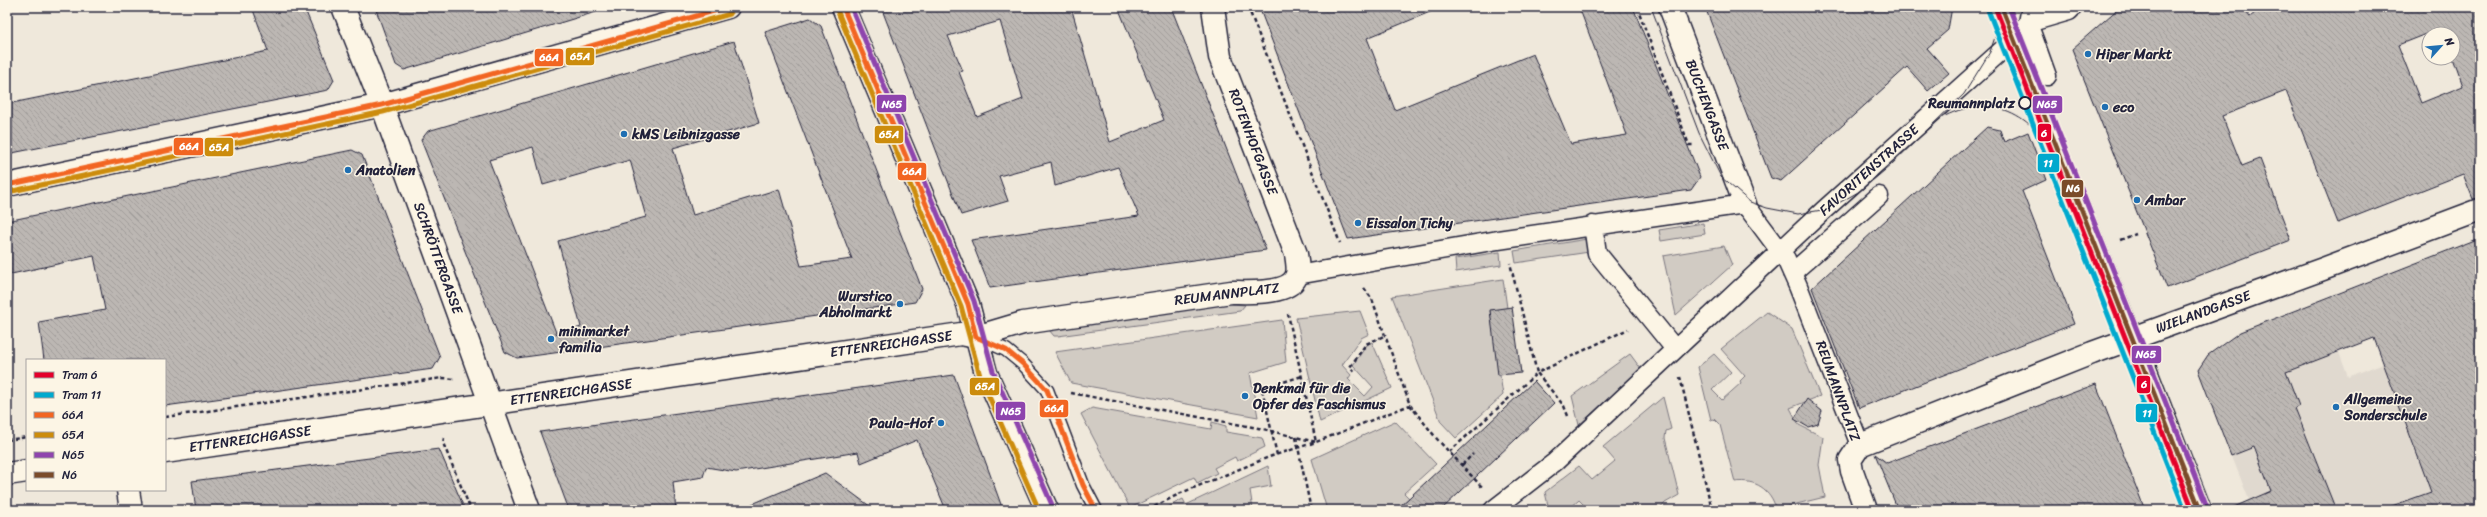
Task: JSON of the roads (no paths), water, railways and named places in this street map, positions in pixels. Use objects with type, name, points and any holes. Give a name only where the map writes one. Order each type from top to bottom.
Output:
[{"type":"street","name":"SCHRÖTTERGASSE","points":[[343,7],[382,105],[529,510]]},
{"type":"street","points":[[7,185],[382,105],[728,7]]},
{"type":"street","points":[[843,7],[968,304],[986,373],[1047,510]]},
{"type":"street","name":"BUCHENGASSE","points":[[1670,7],[1745,204]]},
{"type":"street","points":[[2002,7],[2200,510]]},
{"type":"street","points":[[2047,76],[2029,15],[2069,11],[2073,7]]},
{"type":"street","name":"ROTENHOFGASSE","points":[[1215,10],[1220,57],[1294,248],[1290,282]]},
{"type":"street","name":"FAVORITENSTRASSE","points":[[1781,252],[2015,38],[2029,15]]},
{"type":"street","points":[[1792,273],[1879,196]]},
{"type":"street","name":"REUMANNPLATZ","points":[[976,337],[1024,323],[1231,292],[1262,291],[1290,282],[1507,239],[1593,225],[1745,204],[1781,252],[1792,273],[1860,445],[1850,460],[1852,471],[1866,510]]},
{"type":"street","name":"WIELANDGASSE","points":[[1860,445],[2133,338],[2480,210]]},
{"type":"street","points":[[1593,225],[1597,253],[1675,349]]},
{"type":"street","points":[[1493,510],[1555,462],[1781,252]]},
{"type":"street","name":"ETTENREICHGASSE","points":[[166,452],[961,334],[976,337]]},
{"type":"street","points":[[7,474],[26,471]]},
{"type":"street","points":[[128,491],[131,510]]},
{"type":"lane","points":[[976,337],[1006,350],[1023,364],[1047,390],[1083,485],[1096,510]]},
{"type":"tram line","points":[[1651,7],[1699,133],[1721,177],[1750,202],[1767,208],[1798,214],[1828,209],[1860,191],[1891,165],[1964,94],[1990,52],[1997,31],[2000,7]]},
{"type":"tram line","name":"6","points":[[1995,7],[2193,510]]},
{"type":"tram line","name":"11","points":[[1988,10],[2185,510]]},
{"type":"tram line","points":[[1945,116],[1963,109],[1981,106],[1997,108],[2013,113],[2039,134],[2049,148],[2057,165]]},
{"type":"place","name":"Hiper Markt","points":[[2088,54]]},
{"type":"place","name":"Reumannplatz","points":[[2025,103]]},
{"type":"place","name":"eco","points":[[2105,107]]},
{"type":"place","name":"kMS Leibnizgasse","points":[[624,134]]},
{"type":"place","name":"Anatolien","points":[[348,170]]},
{"type":"place","name":"Ambar","points":[[2137,200]]},
{"type":"place","name":"Eissalon Tichy","points":[[1358,223]]},
{"type":"place","name":"Wurstico Abholmarkt","points":[[900,304]]},
{"type":"place","name":"minimarket familia","points":[[551,339]]},
{"type":"place","name":"Denkmal für die Opfer des Faschismus","points":[[1245,396]]},
{"type":"place","name":"Allgemeine Sonderschule","points":[[2336,407]]},
{"type":"place","name":"Paula-Hof","points":[[941,423]]}]
